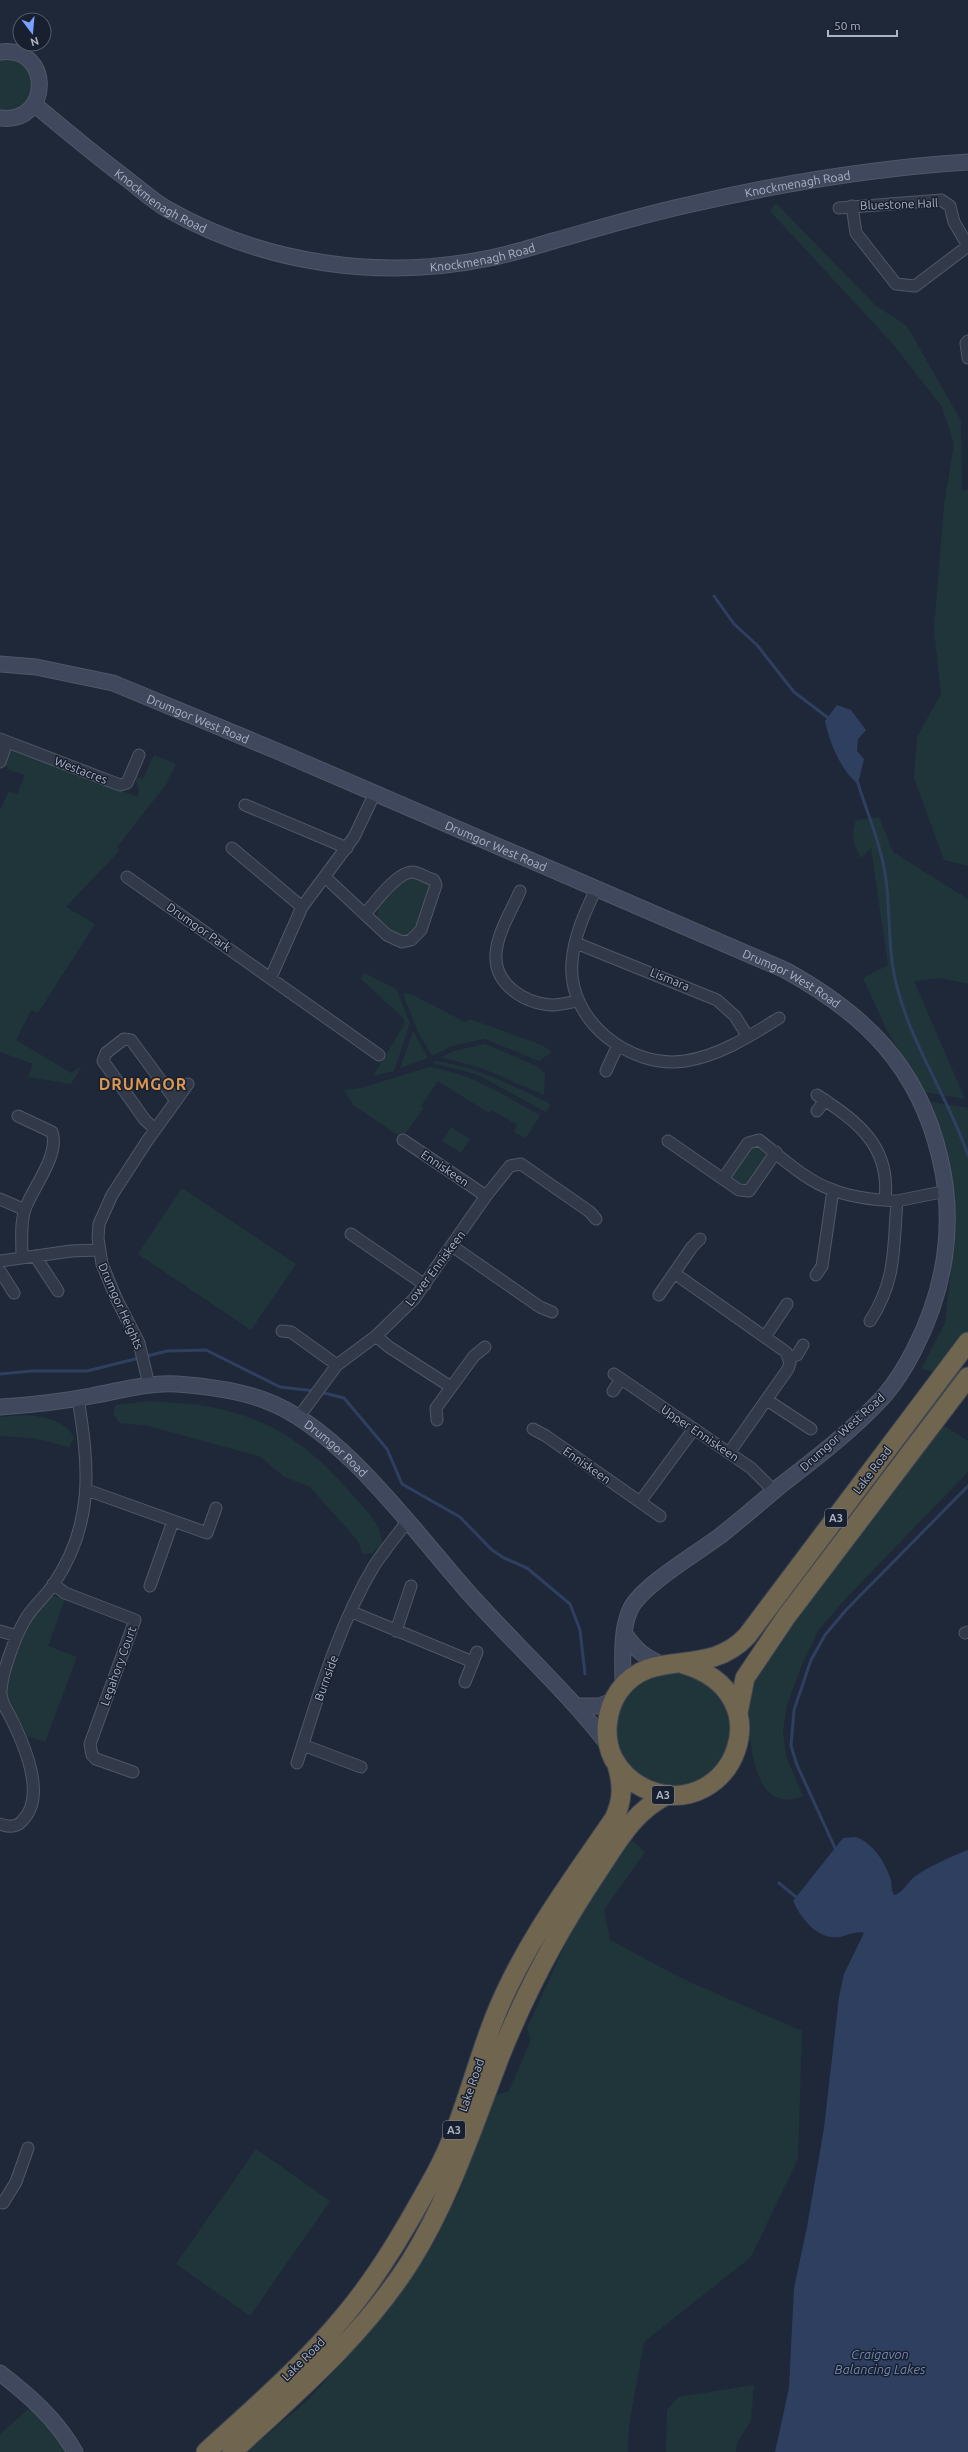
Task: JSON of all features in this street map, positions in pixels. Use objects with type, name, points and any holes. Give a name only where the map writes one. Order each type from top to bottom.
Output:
[{"type":"highway","name":"Lake Road","points":[[683,1664],[719,1657],[736,1649],[968,1342]]},
{"type":"highway","name":"Lake Road","points":[[738,1713],[745,1678],[786,1617],[968,1377]]},
{"type":"highway","name":"A3","points":[[661,1664],[683,1664],[702,1669],[718,1680],[730,1695],[738,1713],[739,1740],[733,1759],[721,1775],[694,1792],[667,1795],[645,1789],[634,1782],[612,1754],[607,1730],[608,1715],[619,1693],[644,1670],[661,1664]]},
{"type":"highway","name":"Lake Road","points":[[206,2452],[331,2331],[367,2287],[396,2242],[443,2158],[465,2104],[494,2018],[524,1954],[614,1820],[620,1806],[621,1779],[612,1754]]},
{"type":"highway","name":"Lake Road","points":[[232,2452],[354,2336],[385,2299],[406,2268],[435,2219],[458,2168],[516,2018],[556,1939],[624,1831],[644,1809],[667,1795]]},
{"type":"street","points":[[0,52],[16,52],[25,56],[37,70],[40,87],[34,104],[26,112],[2,119]]},
{"type":"street","name":"Knockmenagh Road","points":[[34,104],[86,148],[165,208],[204,228],[243,244],[279,254],[360,267],[408,268],[452,265],[493,258],[690,204],[751,191],[788,184],[968,162]]},
{"type":"street","name":"Bluestone Hall","points":[[839,208],[852,206],[941,200],[950,206],[954,222],[968,246],[915,286],[896,284],[856,233],[852,206]]},
{"type":"street","points":[[968,341],[966,343],[968,358]]},
{"type":"street","name":"Drumgor West Road","points":[[0,664],[36,667],[113,683],[277,751],[374,795],[785,970],[833,998],[882,1043],[921,1103],[935,1136],[946,1191],[948,1235],[940,1283],[927,1323],[899,1376],[885,1395],[831,1445],[722,1534],[640,1596],[630,1610],[625,1634],[619,1693]]},
{"type":"street","name":"Westacres","points":[[0,762],[4,741],[120,785],[127,783],[139,755]]},
{"type":"street","points":[[271,977],[302,907],[326,877],[346,848],[361,824],[374,795]]},
{"type":"street","points":[[244,805],[346,848]]},
{"type":"street","points":[[232,848],[302,907]]},
{"type":"street","points":[[326,877],[395,940],[402,942],[411,940],[421,930],[436,885],[434,880],[406,873],[399,877],[366,913]]},
{"type":"street","name":"Drumgor Park","points":[[127,877],[271,977],[379,1055]]},
{"type":"street","points":[[596,889],[580,925],[572,970],[579,1001],[598,1029],[617,1047],[633,1054],[659,1061],[684,1061],[703,1058],[748,1037],[779,1018]]},
{"type":"street","points":[[520,891],[496,953],[496,965],[501,978],[516,993],[539,1003],[552,1005],[579,1001]]},
{"type":"street","name":"Lismara","points":[[576,943],[717,1000],[735,1016],[748,1037]]},
{"type":"street","points":[[156,1129],[145,1120],[103,1061],[106,1053],[124,1039],[130,1040],[176,1101]]},
{"type":"street","points":[[606,1070],[617,1047]]},
{"type":"street","name":"Drumgor Heights","points":[[149,1386],[144,1358],[139,1343],[111,1286],[98,1250],[99,1224],[105,1210],[156,1129],[188,1084]]},
{"type":"street","points":[[817,1111],[821,1098],[849,1118],[872,1139],[883,1167],[885,1200]]},
{"type":"street","points":[[18,1116],[52,1132],[55,1145],[25,1210],[21,1233],[22,1258]]},
{"type":"street","name":"Enniskeen","points":[[403,1140],[486,1196]]},
{"type":"street","points":[[723,1179],[748,1143],[759,1140],[819,1184],[833,1190],[897,1201],[946,1191]]},
{"type":"street","points":[[668,1141],[739,1190],[749,1191],[776,1152]]},
{"type":"street","name":"Lower Enniskeen","points":[[298,1418],[321,1384],[337,1365],[376,1336],[414,1299],[505,1169],[517,1159],[521,1164],[590,1212],[596,1219]]},
{"type":"street","points":[[816,1275],[822,1266],[833,1190]]},
{"type":"street","points":[[0,1199],[25,1210]]},
{"type":"street","points":[[870,1321],[885,1294],[891,1276],[894,1259],[897,1201]]},
{"type":"street","points":[[659,1295],[692,1247],[700,1239]]},
{"type":"street","points":[[355,1240],[425,1285]]},
{"type":"street","points":[[452,1246],[540,1308],[552,1312]]},
{"type":"street","name":"Drumgor Heights","points":[[0,1261],[98,1250]]},
{"type":"street","points":[[35,1256],[58,1291]]},
{"type":"street","points":[[0,1271],[14,1293]]},
{"type":"street","points":[[674,1272],[786,1352],[789,1358],[788,1369],[729,1453]]},
{"type":"street","points":[[765,1337],[787,1304]]},
{"type":"street","points":[[282,1331],[291,1332],[337,1365]]},
{"type":"street","points":[[376,1336],[390,1348],[451,1388]]},
{"type":"street","points":[[789,1358],[796,1355],[804,1345]]},
{"type":"street","points":[[437,1420],[436,1408],[474,1356],[485,1347]]},
{"type":"street","name":"Upper Enniskeen","points":[[613,1391],[617,1376],[693,1430],[751,1468],[774,1491]]},
{"type":"street","name":"Drumgor Road","points":[[0,1407],[42,1404],[149,1386],[176,1384],[235,1392],[265,1400],[298,1418],[349,1458],[469,1593],[578,1706],[612,1754]]},
{"type":"street","points":[[0,1824],[9,1827],[21,1823],[27,1815],[33,1793],[32,1774],[27,1756],[1,1698],[1,1692],[17,1636],[25,1619],[53,1584],[76,1539],[87,1490],[85,1445],[78,1398]]},
{"type":"street","points":[[767,1400],[811,1429]]},
{"type":"street","name":"Enniskeen","points":[[533,1429],[546,1436],[660,1516]]},
{"type":"street","points":[[640,1502],[693,1430]]},
{"type":"street","points":[[87,1490],[207,1533],[216,1508]]},
{"type":"street","points":[[150,1586],[173,1521]]},
{"type":"street","name":"Burnside","points":[[297,1763],[330,1664],[352,1612],[375,1565],[407,1522]]},
{"type":"street","name":"Legahory Court","points":[[53,1584],[65,1593],[135,1620],[90,1744],[92,1755],[96,1759],[133,1772]]},
{"type":"street","points":[[396,1631],[412,1586]]},
{"type":"street","points":[[352,1612],[396,1631],[475,1657],[465,1682]]},
{"type":"street","points":[[0,1631],[17,1636]]},
{"type":"street","points":[[625,1634],[635,1649],[646,1658],[661,1664]]},
{"type":"street","points":[[578,1706],[600,1706],[619,1693]]},
{"type":"street","points":[[303,1745],[360,1767]]},
{"type":"street","points":[[1,2204],[16,2182],[28,2148]]},
{"type":"street","points":[[0,2373],[43,2408],[73,2449]]},
{"type":"green space","points":[[6,57],[23,62],[33,75],[30,100],[16,111],[0,111],[0,58]]},
{"type":"green space","points":[[776,203],[875,305],[907,326],[961,421],[962,491],[968,489],[968,866],[944,860],[914,778],[917,737],[941,694],[934,629],[944,505],[954,444],[942,407],[892,343],[770,211]]},
{"type":"green space","points":[[13,750],[138,797],[139,789],[135,777],[143,779],[154,755],[176,764],[165,786],[117,847],[119,851],[66,907],[95,924],[38,1013],[31,1010],[16,1040],[71,1073],[82,1066],[71,1084],[28,1077],[33,1064],[0,1052],[0,810],[9,791],[17,794],[25,775],[9,770],[6,765],[6,754]]},
{"type":"green space","points":[[879,817],[893,852],[968,899],[968,984],[941,978],[914,981],[965,1099],[924,1092],[887,1031],[863,978],[888,965],[871,848],[861,858],[856,848],[853,835],[856,820]]},
{"type":"green space","points":[[414,876],[423,880],[431,892],[413,933],[403,937],[397,935],[377,917],[378,907],[406,878]]},
{"type":"green space","points":[[365,973],[396,989],[410,1023],[394,1071],[373,1076],[404,1025],[404,1019],[360,978]]},
{"type":"green space","points":[[403,993],[413,995],[465,1022],[470,1019],[542,1045],[552,1052],[539,1061],[485,1039],[452,1046],[432,1056],[417,1030]]},
{"type":"green space","points":[[413,1031],[428,1058],[400,1068]]},
{"type":"green space","points":[[485,1044],[537,1066],[545,1073],[544,1095],[484,1069],[441,1057],[454,1051]]},
{"type":"green space","points":[[434,1061],[465,1067],[479,1072],[551,1104],[546,1112],[476,1074],[433,1063]]},
{"type":"green space","points":[[429,1067],[459,1074],[473,1080],[540,1115],[526,1138],[514,1132],[517,1125],[492,1110],[489,1113],[438,1081],[421,1106],[424,1108],[402,1138],[353,1105],[344,1090],[361,1088]]},
{"type":"green space","points":[[927,1101],[968,1108],[968,1335],[939,1373],[921,1369],[945,1323],[956,1223],[946,1147]]},
{"type":"green space","points":[[451,1127],[470,1139],[461,1153],[442,1141]]},
{"type":"green space","points":[[752,1145],[767,1152],[768,1156],[749,1183],[745,1185],[732,1178],[731,1175]]},
{"type":"green space","points":[[182,1188],[296,1264],[251,1330],[138,1254]]},
{"type":"green space","points":[[150,1401],[211,1407],[255,1420],[274,1428],[308,1451],[339,1480],[369,1513],[377,1525],[382,1544],[373,1553],[362,1554],[358,1541],[310,1487],[284,1477],[261,1457],[149,1426],[120,1423],[113,1414],[116,1405]]},
{"type":"green space","points":[[26,1415],[47,1418],[60,1423],[70,1431],[74,1437],[69,1447],[33,1438],[0,1436],[0,1417]]},
{"type":"green space","points":[[940,1423],[968,1441],[968,1472],[848,1596],[818,1631],[801,1667],[787,1705],[783,1731],[786,1756],[803,1796],[788,1799],[776,1797],[767,1790],[760,1780],[752,1753],[746,1709],[746,1701],[751,1685],[761,1666]]},
{"type":"green space","points":[[52,1596],[65,1599],[48,1646],[77,1657],[45,1742],[27,1736],[6,1694],[8,1682],[22,1641],[36,1615]]},
{"type":"green space","points":[[673,1672],[695,1676],[714,1688],[726,1707],[730,1729],[726,1751],[714,1770],[695,1782],[673,1786],[651,1782],[632,1770],[620,1751],[616,1729],[620,1707],[632,1688],[651,1676]]},
{"type":"green space","points":[[632,1840],[645,1852],[604,1910],[610,1940],[683,1979],[802,2031],[798,2159],[751,2257],[644,2342],[629,2425],[628,2452],[247,2452],[309,2399],[391,2306],[458,2195],[494,2096],[509,2091],[531,2040],[527,2028],[581,1910]]},
{"type":"green space","points":[[256,2149],[330,2201],[250,2316],[176,2264]]},
{"type":"green space","points":[[754,2385],[751,2420],[737,2443],[736,2452],[666,2452],[667,2410],[678,2397]]},
{"type":"green space","points":[[31,2407],[48,2424],[66,2452],[0,2452],[0,2434]]},
{"type":"water","points":[[837,705],[851,710],[866,730],[858,739],[857,751],[864,759],[858,784],[841,764],[827,729],[825,721]]},
{"type":"water","name":"Craigavon Balancing Lakes","points":[[856,1837],[868,1844],[882,1860],[891,1880],[894,1895],[902,1891],[912,1879],[923,1871],[968,1850],[968,2452],[775,2452],[789,2388],[794,2288],[807,2227],[824,2128],[839,1997],[844,1974],[864,1933],[861,1932],[839,1937],[824,1935],[805,1921],[793,1901],[843,1838]]},
{"type":"waterway","points":[[714,596],[734,624],[757,645],[794,692],[831,720]]},
{"type":"waterway","points":[[857,780],[883,861],[887,887],[890,944],[897,987],[912,1030],[951,1113],[968,1155]]},
{"type":"waterway","points":[[0,1374],[32,1371],[87,1371],[167,1351],[206,1350],[280,1387],[315,1391]]},
{"type":"waterway","points":[[320,1392],[344,1398],[387,1449],[402,1484],[460,1517],[492,1550],[504,1558],[527,1568],[570,1604],[580,1630],[585,1674]]},
{"type":"waterway","points":[[835,1848],[797,1765],[791,1746],[794,1710],[811,1660],[825,1635],[846,1610],[968,1486]]},
{"type":"waterway","points":[[779,1883],[796,1897]]},
{"type":"district","name":"DRUMGOR","points":[[143,1084]]}]
